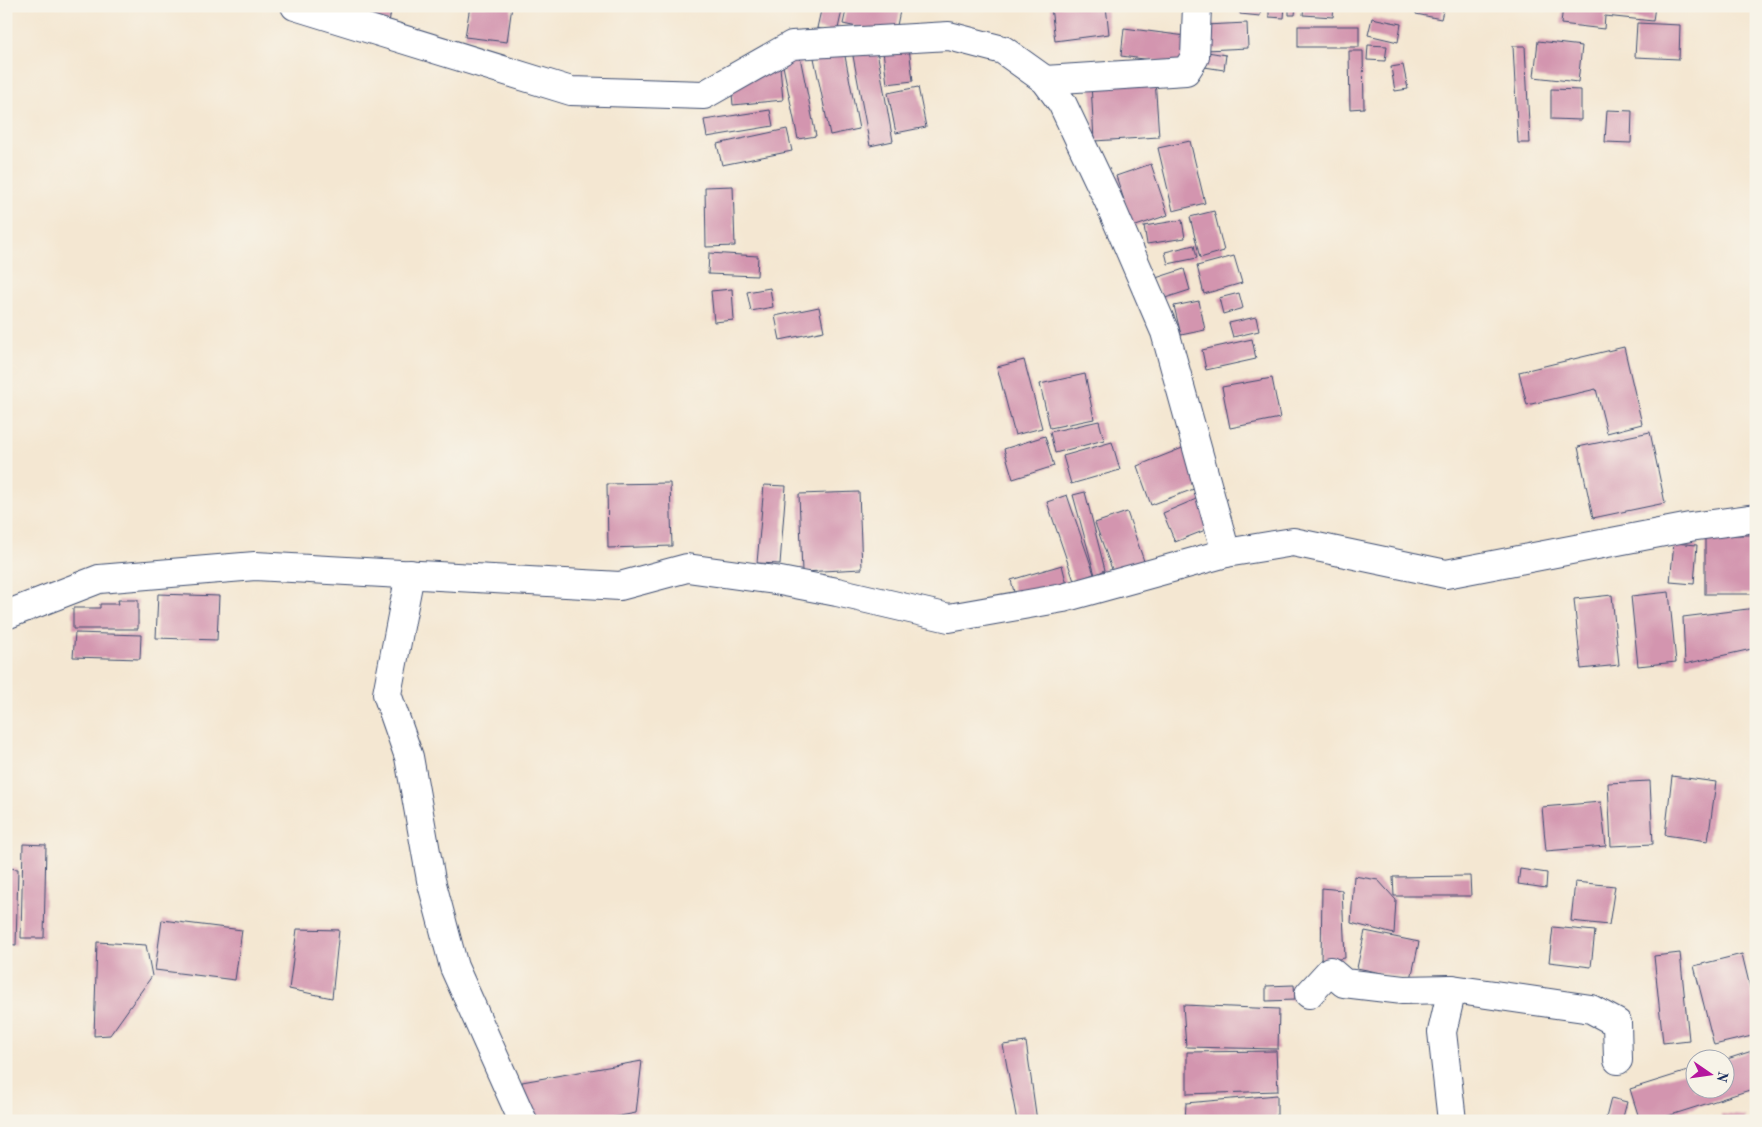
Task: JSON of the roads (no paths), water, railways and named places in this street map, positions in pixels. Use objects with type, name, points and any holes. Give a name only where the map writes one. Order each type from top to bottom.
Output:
[{"type":"street","points":[[295,6],[571,91],[704,94],[792,45],[949,36],[1003,50],[1045,80],[1062,103],[1108,200],[1165,332],[1226,553]]},
{"type":"street","points":[[1045,80],[1186,71],[1196,57],[1197,6]]},
{"type":"street","points":[[6,615],[99,579],[256,566],[620,586],[687,568],[793,583],[949,618],[1063,598],[1226,553],[1293,542],[1446,574],[1690,527],[1756,518]]},
{"type":"street","points":[[410,574],[387,694],[409,757],[431,880],[454,967],[523,1121]]},
{"type":"street","points":[[1309,994],[1330,971],[1344,983],[1403,990],[1452,989],[1591,1009],[1616,1023],[1618,1060]]},
{"type":"street","points":[[1452,989],[1442,1032],[1452,1121]]}]
